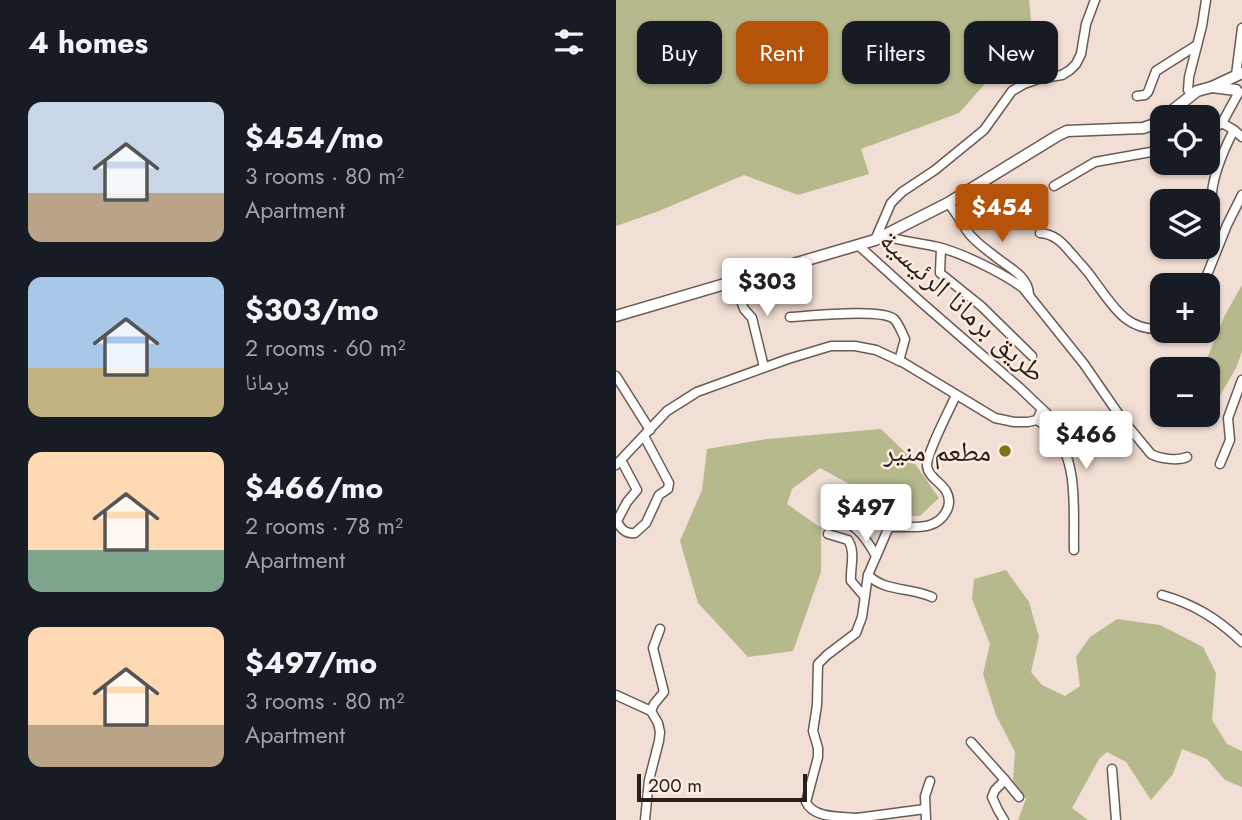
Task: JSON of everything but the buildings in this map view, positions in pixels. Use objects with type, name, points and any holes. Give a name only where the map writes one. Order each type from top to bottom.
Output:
[{"type":"main road","name":"طريق برمانا الرئيسية","points":[[1179,105],[1192,94],[1238,75]]},
{"type":"main road","points":[[1238,75],[1233,86],[1240,92]]},
{"type":"main road","name":"طريق برمانا الرئيسية","points":[[1212,87],[1240,92]]},
{"type":"main road","name":"طريق برمانا الرئيسية","points":[[858,245],[879,238],[948,203],[1067,131],[1150,126]]},
{"type":"main road","points":[[616,316],[858,245]]},
{"type":"street","points":[[1095,0],[1076,64],[1062,75],[1038,79],[1012,92],[984,130],[891,203],[879,238],[941,248],[1013,281],[1029,294],[1151,454],[1155,457],[1188,457]]},
{"type":"street","points":[[1192,94],[1188,90],[1189,76],[1206,0]]},
{"type":"street","points":[[1238,75],[1242,28]]},
{"type":"street","points":[[1136,96],[1141,97],[1149,92],[1156,71],[1197,45]]},
{"type":"street","points":[[1239,54],[1242,65]]},
{"type":"street","points":[[1240,92],[1222,123],[1242,137]]},
{"type":"street","points":[[1214,189],[1216,176],[1234,130]]},
{"type":"street","points":[[1054,186],[1095,162],[1150,152]]},
{"type":"street","points":[[1208,273],[1242,195]]},
{"type":"street","points":[[948,203],[968,233],[1021,276],[1029,285],[1029,294]]},
{"type":"street","points":[[1040,233],[1056,237],[1063,244],[1124,318],[1134,325],[1150,328]]},
{"type":"street","name":"طريق برمانا الرئيسية","points":[[618,462],[667,411],[697,392],[831,346],[855,346],[876,350],[935,381],[995,418],[1014,422],[1037,420],[1042,409],[1020,387],[858,245]]},
{"type":"street","points":[[941,248],[940,273],[981,306],[1032,356]]},
{"type":"street","points":[[734,281],[744,309],[752,318],[764,367]]},
{"type":"street","points":[[790,317],[845,313],[886,315],[894,319],[905,339],[898,360]]},
{"type":"street","points":[[616,376],[647,433],[669,485],[659,495],[646,523],[635,534],[628,534],[617,521],[637,490],[618,462]]},
{"type":"street","points":[[1220,464],[1230,440],[1230,411],[1242,380]]},
{"type":"street","points":[[925,808],[857,819],[817,813],[806,802],[818,757],[813,731],[818,664],[856,633],[862,617],[868,575],[886,531],[890,527],[916,527],[938,522],[944,516],[949,505],[948,496],[928,470],[927,463],[956,395]]},
{"type":"street","points":[[1042,409],[1055,421],[1075,450]]},
{"type":"street","points":[[1037,420],[1054,433],[1070,466],[1073,478],[1074,550]]},
{"type":"street","points":[[830,514],[854,526],[876,556]]},
{"type":"street","points":[[828,534],[848,540],[851,545],[851,581],[864,596]]},
{"type":"street","points":[[868,575],[885,586],[920,592],[932,597]]},
{"type":"street","points":[[1162,595],[1181,600],[1212,616],[1242,642]]},
{"type":"street","points":[[651,711],[653,704],[664,692],[653,648],[660,629]]},
{"type":"street","points":[[616,695],[651,711],[658,723],[659,741],[649,780],[645,820]]},
{"type":"street","points":[[971,742],[1019,797]]},
{"type":"street","points":[[1112,769],[1116,820]]},
{"type":"street","points":[[1004,820],[992,797],[1005,780]]},
{"type":"street","points":[[926,820],[925,796],[930,781]]},
{"type":"green space","points":[[616,0],[1029,0],[1031,21],[964,21],[964,84],[985,84],[959,113],[861,149],[869,174],[798,195],[744,175],[616,226]]},
{"type":"green space","points":[[1242,285],[1242,351],[1236,368],[1220,396],[1220,357],[1207,357],[1213,343],[1220,343],[1220,327]]},
{"type":"green space","points":[[881,429],[911,458],[939,498],[920,516],[872,516],[855,487],[820,468],[792,489],[787,504],[821,528],[821,572],[793,651],[748,657],[698,603],[680,541],[702,490],[707,449],[767,439]]},
{"type":"green space","points":[[1006,570],[1029,602],[1039,637],[1031,672],[1042,685],[1065,696],[1080,686],[1076,657],[1090,637],[1117,619],[1160,625],[1203,647],[1216,673],[1212,720],[1227,744],[1242,751],[1242,787],[1225,780],[1207,759],[1182,749],[1173,774],[1151,800],[1126,762],[1107,752],[1099,759],[1072,808],[1088,820],[1018,820],[1026,799],[1013,781],[1015,752],[996,715],[983,674],[990,644],[972,599],[974,579]]},
{"type":"place","name":"مطعم منير","points":[[1005,451]]}]
